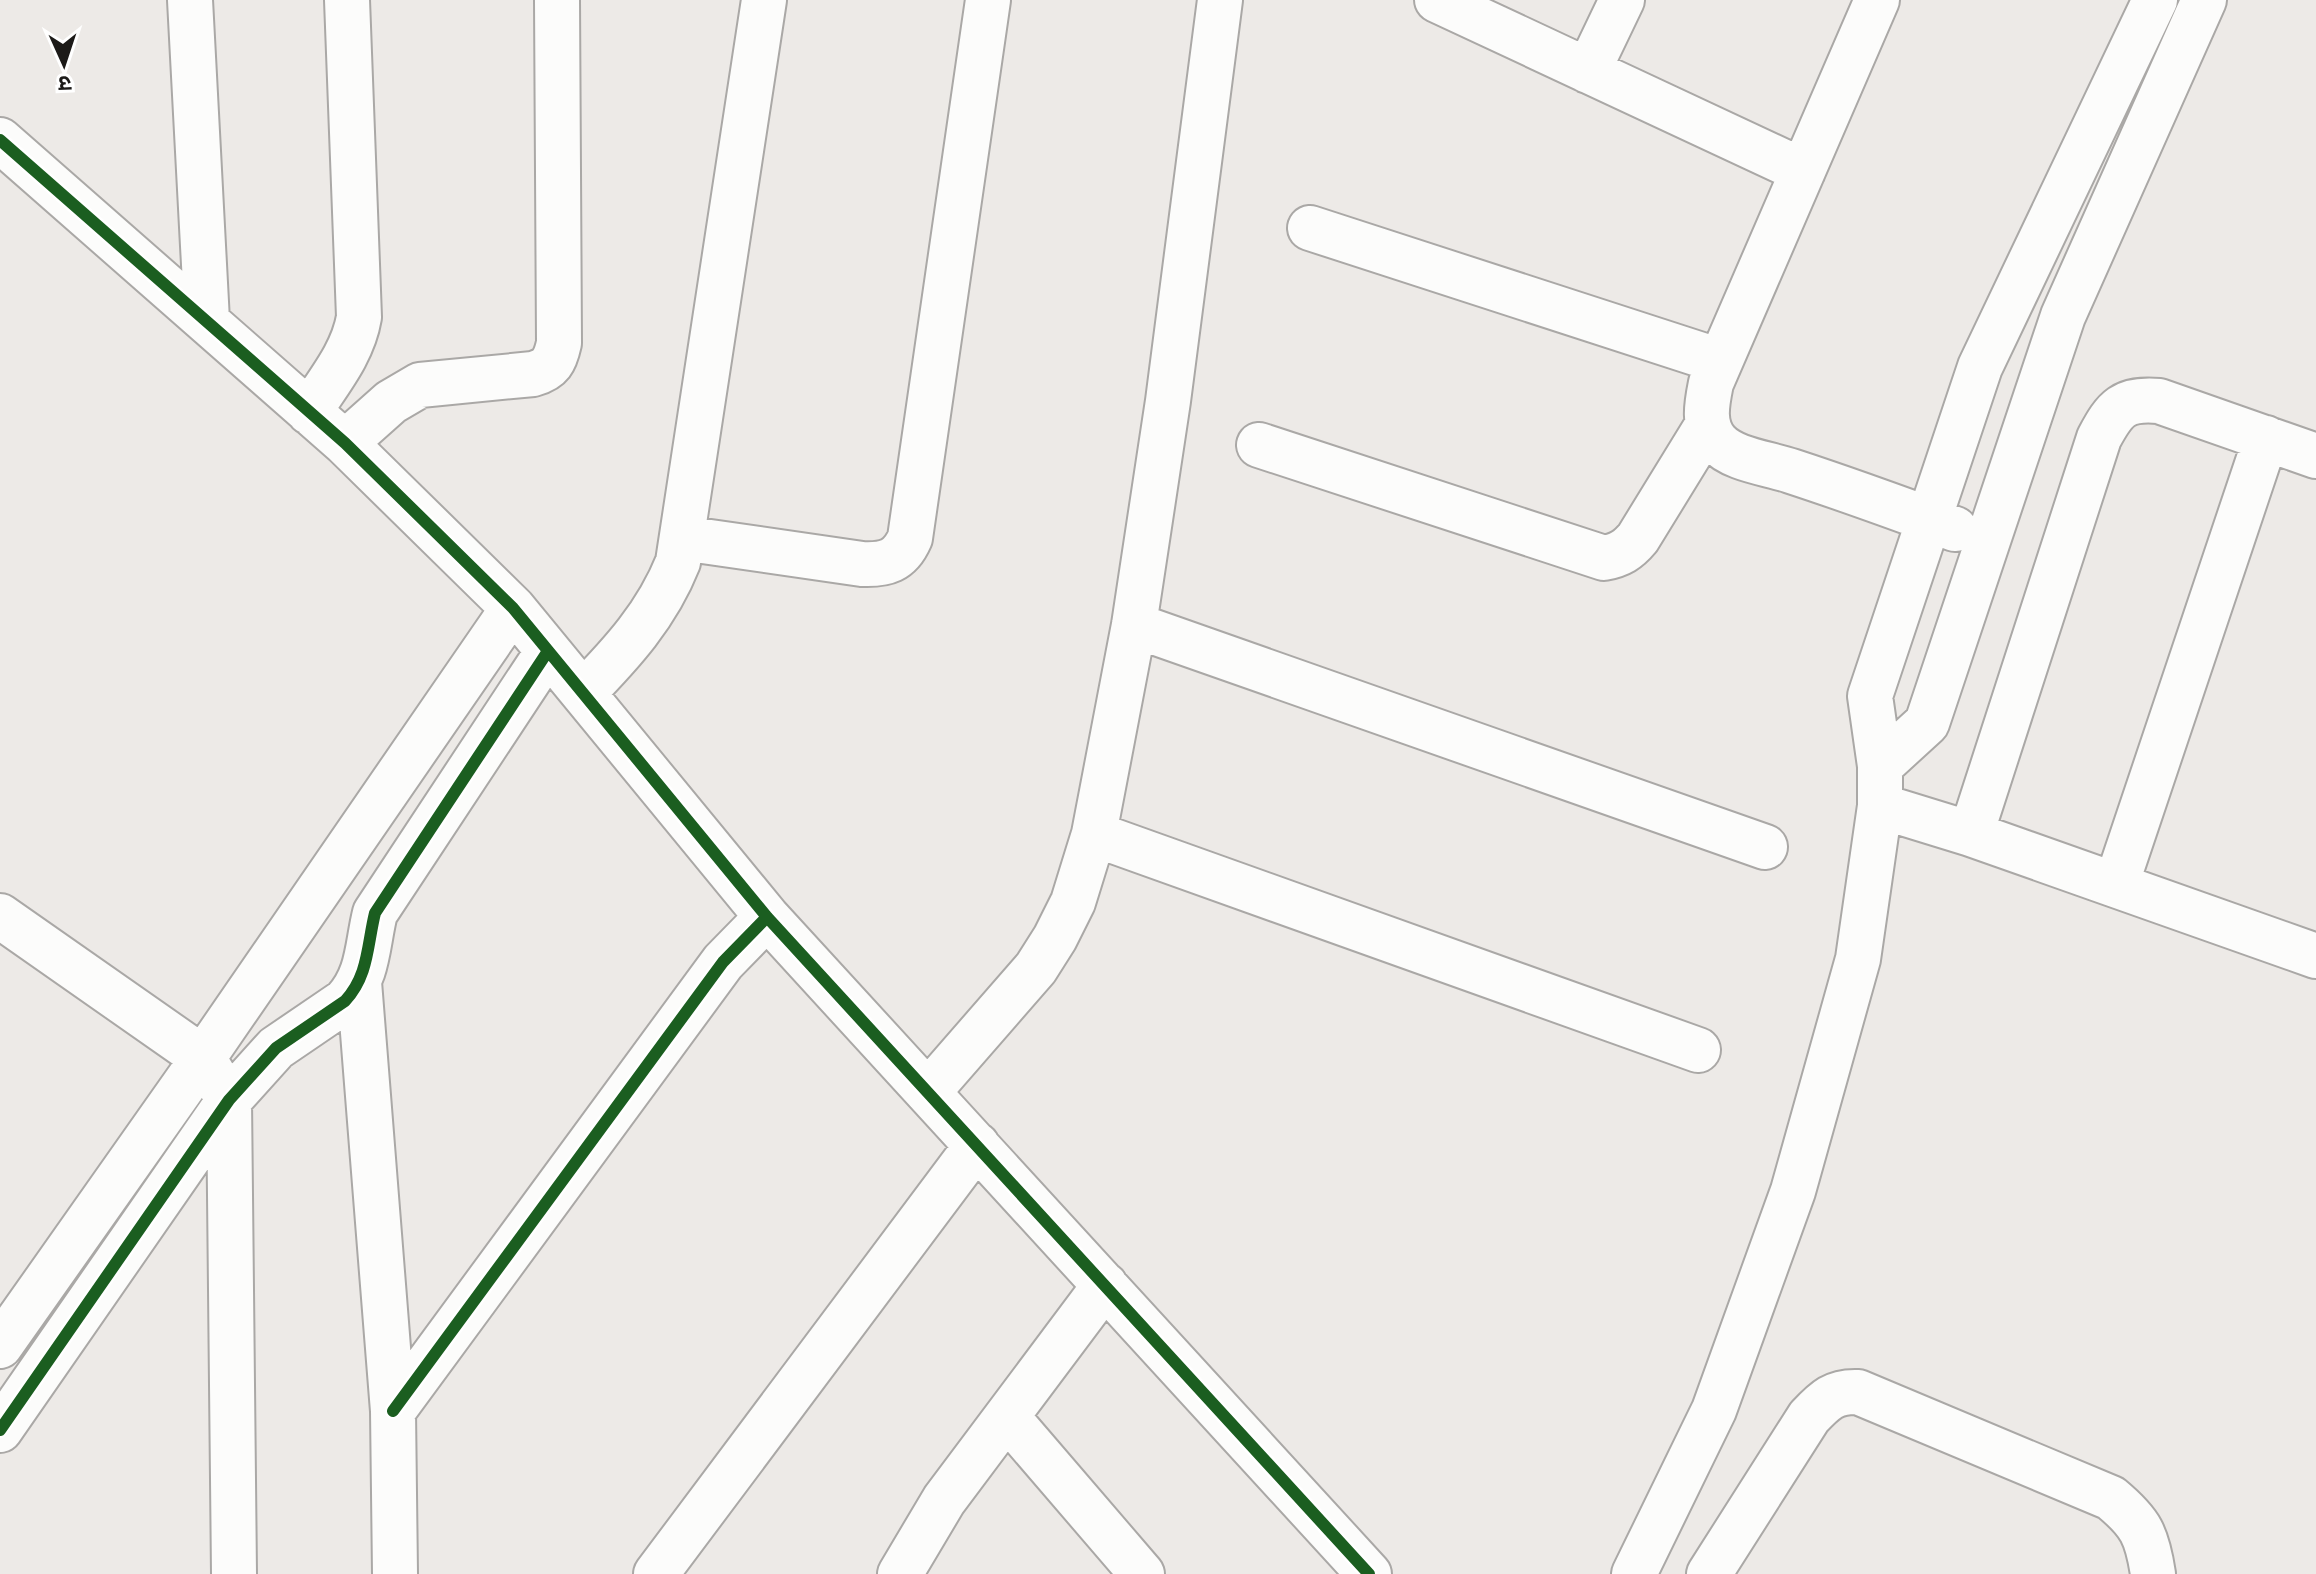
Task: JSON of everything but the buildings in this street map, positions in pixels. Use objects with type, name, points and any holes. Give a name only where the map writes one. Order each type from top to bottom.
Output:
[{"type":"street","points":[[190,0],[207,321]]},
{"type":"street","points":[[309,412],[346,356],[356,336],[359,317],[347,0]]},
{"type":"street","points":[[345,443],[391,402],[420,385],[533,374],[547,370],[556,360],[559,343],[557,0]]},
{"type":"street","points":[[583,693],[634,640],[659,604],[678,562],[764,0]]},
{"type":"street","points":[[682,538],[879,565],[893,561],[904,551],[910,538],[988,0]]},
{"type":"street","points":[[928,1092],[1036,968],[1049,948],[1073,902],[1094,834],[1134,625],[1168,401],[1220,0]]},
{"type":"street","points":[[1437,0],[1803,171]]},
{"type":"street","points":[[1588,71],[1622,0]]},
{"type":"street","points":[[1877,0],[1711,383],[1708,424],[1714,439],[1726,451],[1988,540]]},
{"type":"street","points":[[1634,1574],[1714,1410],[1793,1191],[1858,959],[1880,786],[1870,696],[1980,367],[2155,0]]},
{"type":"street","points":[[1880,786],[1927,723],[2063,316],[2204,0]]},
{"type":"street","points":[[0,140],[345,443],[513,608],[767,917],[1369,1574]]},
{"type":"street","points":[[1310,228],[1720,361]]},
{"type":"street","points":[[1971,834],[2099,438],[2109,418],[2122,405],[2137,399],[2159,401],[2316,456]]},
{"type":"street","points":[[1259,445],[1604,558],[1617,556],[1638,538],[1708,424]]},
{"type":"street","points":[[2116,885],[2266,438]]},
{"type":"street","points":[[64,1338],[8,1318],[203,1058],[513,608]]},
{"type":"street","points":[[1134,625],[1765,847]]},
{"type":"street","points":[[0,1430],[229,1100],[276,1048],[345,1001],[359,982],[369,955],[375,913],[548,651]]},
{"type":"street","points":[[1880,786],[1971,834],[2316,956]]},
{"type":"street","points":[[1094,834],[1698,1050]]},
{"type":"street","points":[[0,916],[203,1058],[229,1100],[234,1574]]},
{"type":"street","points":[[393,1411],[723,962],[767,917]]},
{"type":"street","points":[[359,982],[393,1411],[395,1574]]},
{"type":"street","points":[[656,1574],[977,1145]]},
{"type":"street","points":[[900,1574],[944,1500],[1105,1285]]},
{"type":"street","points":[[1709,1574],[1809,1417],[1826,1398],[1841,1391],[1858,1392],[2111,1498],[2142,1529],[2153,1574]]},
{"type":"street","points":[[1008,1418],[1127,1567]]},
{"type":"cycle path","points":[[0,140],[345,443],[513,608],[767,917],[1369,1574]]},
{"type":"cycle path","points":[[0,1430],[229,1100],[276,1048],[345,1001],[353,991],[363,970],[375,913],[548,651]]},
{"type":"cycle path","points":[[393,1411],[723,962],[767,917]]}]
